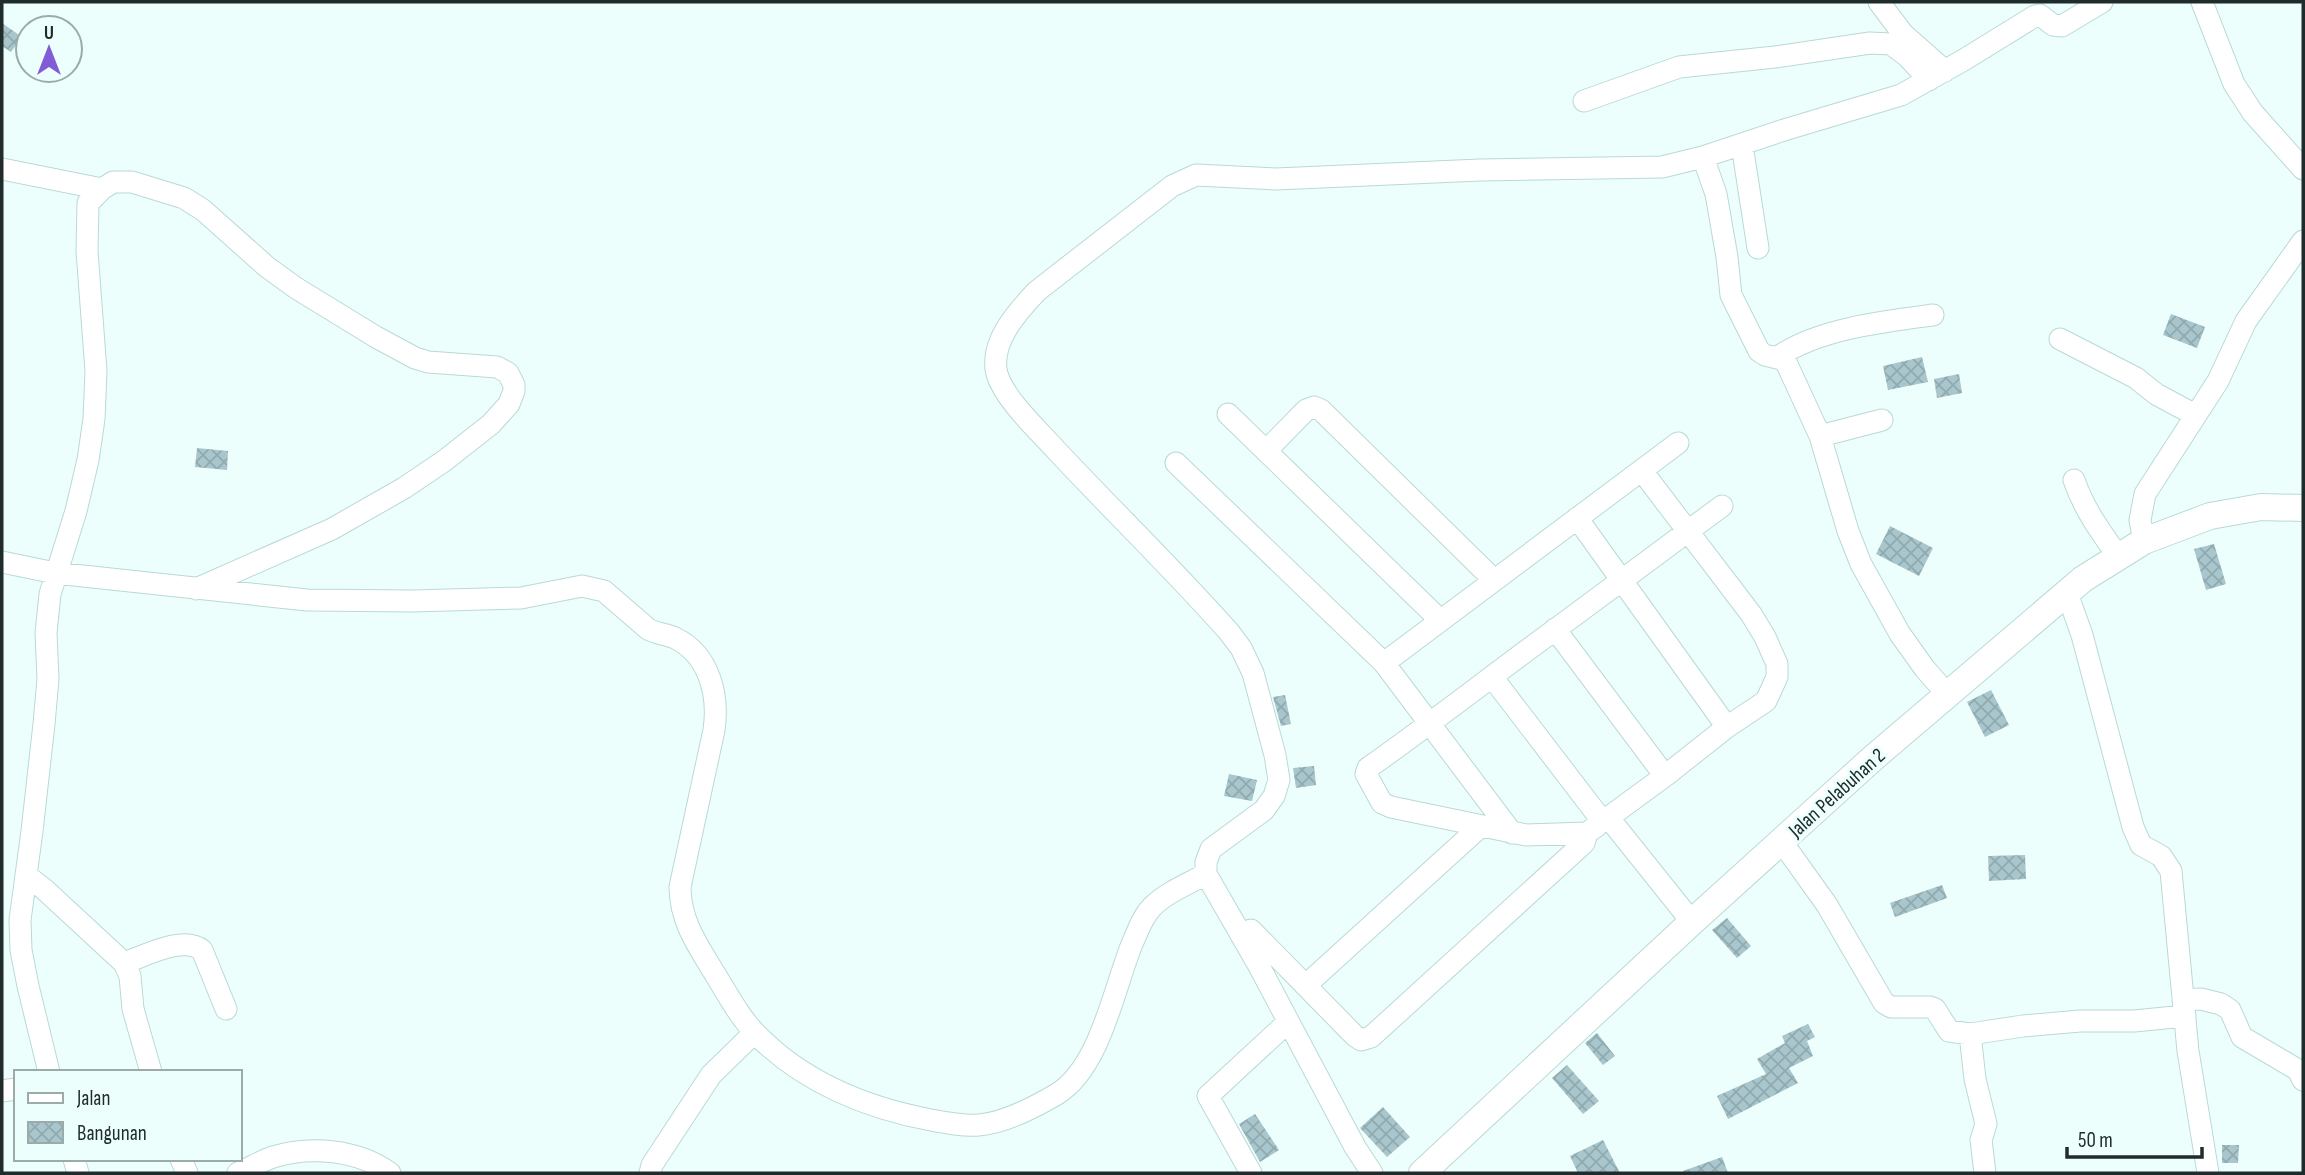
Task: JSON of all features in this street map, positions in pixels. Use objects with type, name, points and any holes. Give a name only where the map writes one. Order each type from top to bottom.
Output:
[{"type":"main road","name":"Jalan Pelabuhan 2","points":[[1422,1173],[1692,922],[1947,694],[2067,593],[2118,556],[2144,541],[2210,516],[2261,507],[2303,508]]},
{"type":"street","points":[[1880,2],[1937,75]]},
{"type":"street","points":[[1372,1173],[1350,1138],[1206,874],[1206,862],[1211,849],[1264,810],[1275,796],[1277,788],[1279,774],[1253,673],[1241,648],[1229,632],[1083,479],[1022,412],[1004,388],[997,374],[996,359],[1000,344],[1018,311],[1046,283],[1172,186],[1196,175],[1276,179],[1480,170],[1650,169],[1703,157],[1901,95],[1937,75],[2038,8],[2053,25],[2062,26],[2102,2]]},
{"type":"street","points":[[2203,2],[2234,84],[2253,113],[2303,169]]},
{"type":"street","points":[[1584,101],[1679,67],[1870,43],[1891,44],[1937,75]]},
{"type":"street","points":[[1742,145],[1758,248]]},
{"type":"street","points":[[1703,157],[1716,194],[1731,295],[1759,351],[1786,360],[1824,443],[1848,531],[1861,564],[1900,634],[1947,694]]},
{"type":"street","points":[[2,169],[102,189]]},
{"type":"street","points":[[49,1070],[19,937],[48,679],[48,615],[55,573],[76,511],[88,460],[94,419],[96,371],[86,223],[88,203],[113,182],[132,182],[184,198],[211,216],[267,267],[296,288],[415,358],[429,362],[497,367],[508,373],[514,385],[509,404],[491,424],[404,488],[332,529],[196,589]]},
{"type":"street","points":[[2144,541],[2140,520],[2145,494],[2218,381],[2246,321],[2303,241]]},
{"type":"street","points":[[1778,357],[1794,345],[1818,337],[1933,315]]},
{"type":"street","points":[[2060,339],[2136,378],[2156,394],[2195,415]]},
{"type":"street","points":[[1266,451],[1306,410],[1314,407],[1321,410],[1494,580]]},
{"type":"street","points":[[1228,414],[1440,620]]},
{"type":"street","points":[[1820,436],[1882,420]]},
{"type":"street","points":[[1384,663],[1678,443]]},
{"type":"street","points":[[1176,463],[1384,663],[1512,833]]},
{"type":"street","points":[[1251,930],[1355,1036],[1362,1040],[1371,1037],[1584,843],[1599,824],[1727,727],[1766,701],[1777,677],[1777,664],[1765,637],[1751,614],[1642,471]]},
{"type":"street","points":[[2074,480],[2088,513],[2118,556]]},
{"type":"street","points":[[1599,824],[1526,835],[1391,807],[1382,803],[1367,774],[1368,768],[1722,506]]},
{"type":"street","points":[[1577,518],[1727,727]]},
{"type":"street","points":[[2,562],[55,573],[307,600],[521,598],[582,586],[604,591],[648,629],[676,638],[689,648],[709,675],[714,692],[715,719],[681,875],[680,898],[690,932],[754,1033],[793,1066],[875,1107],[964,1125],[996,1122],[1060,1092],[1072,1082],[1091,1054],[1143,918],[1160,900],[1206,874]]},
{"type":"street","points":[[2067,593],[2082,635],[2133,827],[2141,845],[2161,856],[2171,871],[2193,1085],[2207,1173]]},
{"type":"street","points":[[1555,629],[1665,776]]},
{"type":"street","points":[[1492,677],[1599,824],[1692,922]]},
{"type":"street","points":[[1306,985],[1481,827]]},
{"type":"street","points":[[1783,842],[1827,905],[1884,1003],[1891,1007],[1930,1007],[1935,1009],[1949,1031],[1970,1034],[2057,1023],[2134,1021],[2184,1008],[2201,999],[2221,1004],[2230,1010],[2242,1037],[2298,1070],[2303,1080]]},
{"type":"street","points":[[26,876],[44,889],[124,963],[130,976],[133,1009],[151,1070]]},
{"type":"street","points":[[124,963],[180,944],[195,945],[202,950],[226,1009]]},
{"type":"street","points":[[1251,1173],[1208,1096],[1288,1022]]},
{"type":"street","points":[[650,1173],[652,1165],[701,1088],[719,1065],[754,1033]]},
{"type":"street","points":[[1970,1034],[1975,1079],[1986,1124],[1981,1140],[1985,1173]]},
{"type":"street","points":[[238,1173],[273,1157],[312,1151],[353,1156],[375,1163],[390,1173]]},
{"type":"building","points":[[2,23],[14,31],[14,48],[11,52],[2,46]]},
{"type":"building","points":[[2171,314],[2205,327],[2197,348],[2163,335]]},
{"type":"building","points":[[1922,357],[1928,382],[1888,390],[1883,366]]},
{"type":"building","points":[[1959,374],[1962,393],[1937,398],[1934,379]]},
{"type":"building","points":[[197,448],[228,451],[227,470],[195,467]]},
{"type":"building","points":[[1890,526],[1933,548],[1919,576],[1876,554]]},
{"type":"building","points":[[2214,544],[2226,584],[2206,590],[2194,549]]},
{"type":"building","points":[[1991,690],[2009,725],[1985,737],[1967,702]]},
{"type":"building","points":[[1285,695],[1291,724],[1281,726],[1273,697]]},
{"type":"building","points":[[1314,766],[1316,785],[1296,788],[1293,768]]},
{"type":"building","points":[[1229,774],[1257,780],[1252,801],[1224,796]]},
{"type":"building","points":[[2025,855],[2026,879],[1989,881],[1988,856]]},
{"type":"building","points":[[1942,885],[1947,898],[1895,917],[1890,903]]},
{"type":"building","points":[[1727,918],[1751,946],[1737,958],[1712,930]]},
{"type":"building","points":[[1808,1024],[1815,1037],[1807,1041],[1813,1056],[1789,1068],[1798,1083],[1728,1119],[1717,1096],[1766,1074],[1757,1059],[1785,1043],[1782,1036]]},
{"type":"building","points":[[1597,1033],[1615,1056],[1603,1065],[1585,1043]]},
{"type":"building","points":[[1567,1065],[1599,1101],[1583,1114],[1552,1078]]},
{"type":"building","points":[[1383,1107],[1410,1137],[1387,1157],[1360,1128]]},
{"type":"building","points":[[1255,1114],[1279,1150],[1260,1162],[1239,1124]]},
{"type":"building","points":[[1603,1140],[1620,1173],[1578,1173],[1570,1156]]},
{"type":"building","points":[[2222,1145],[2239,1145],[2238,1163],[2222,1163]]},
{"type":"building","points":[[1722,1157],[1728,1173],[1683,1173],[1683,1171]]}]
